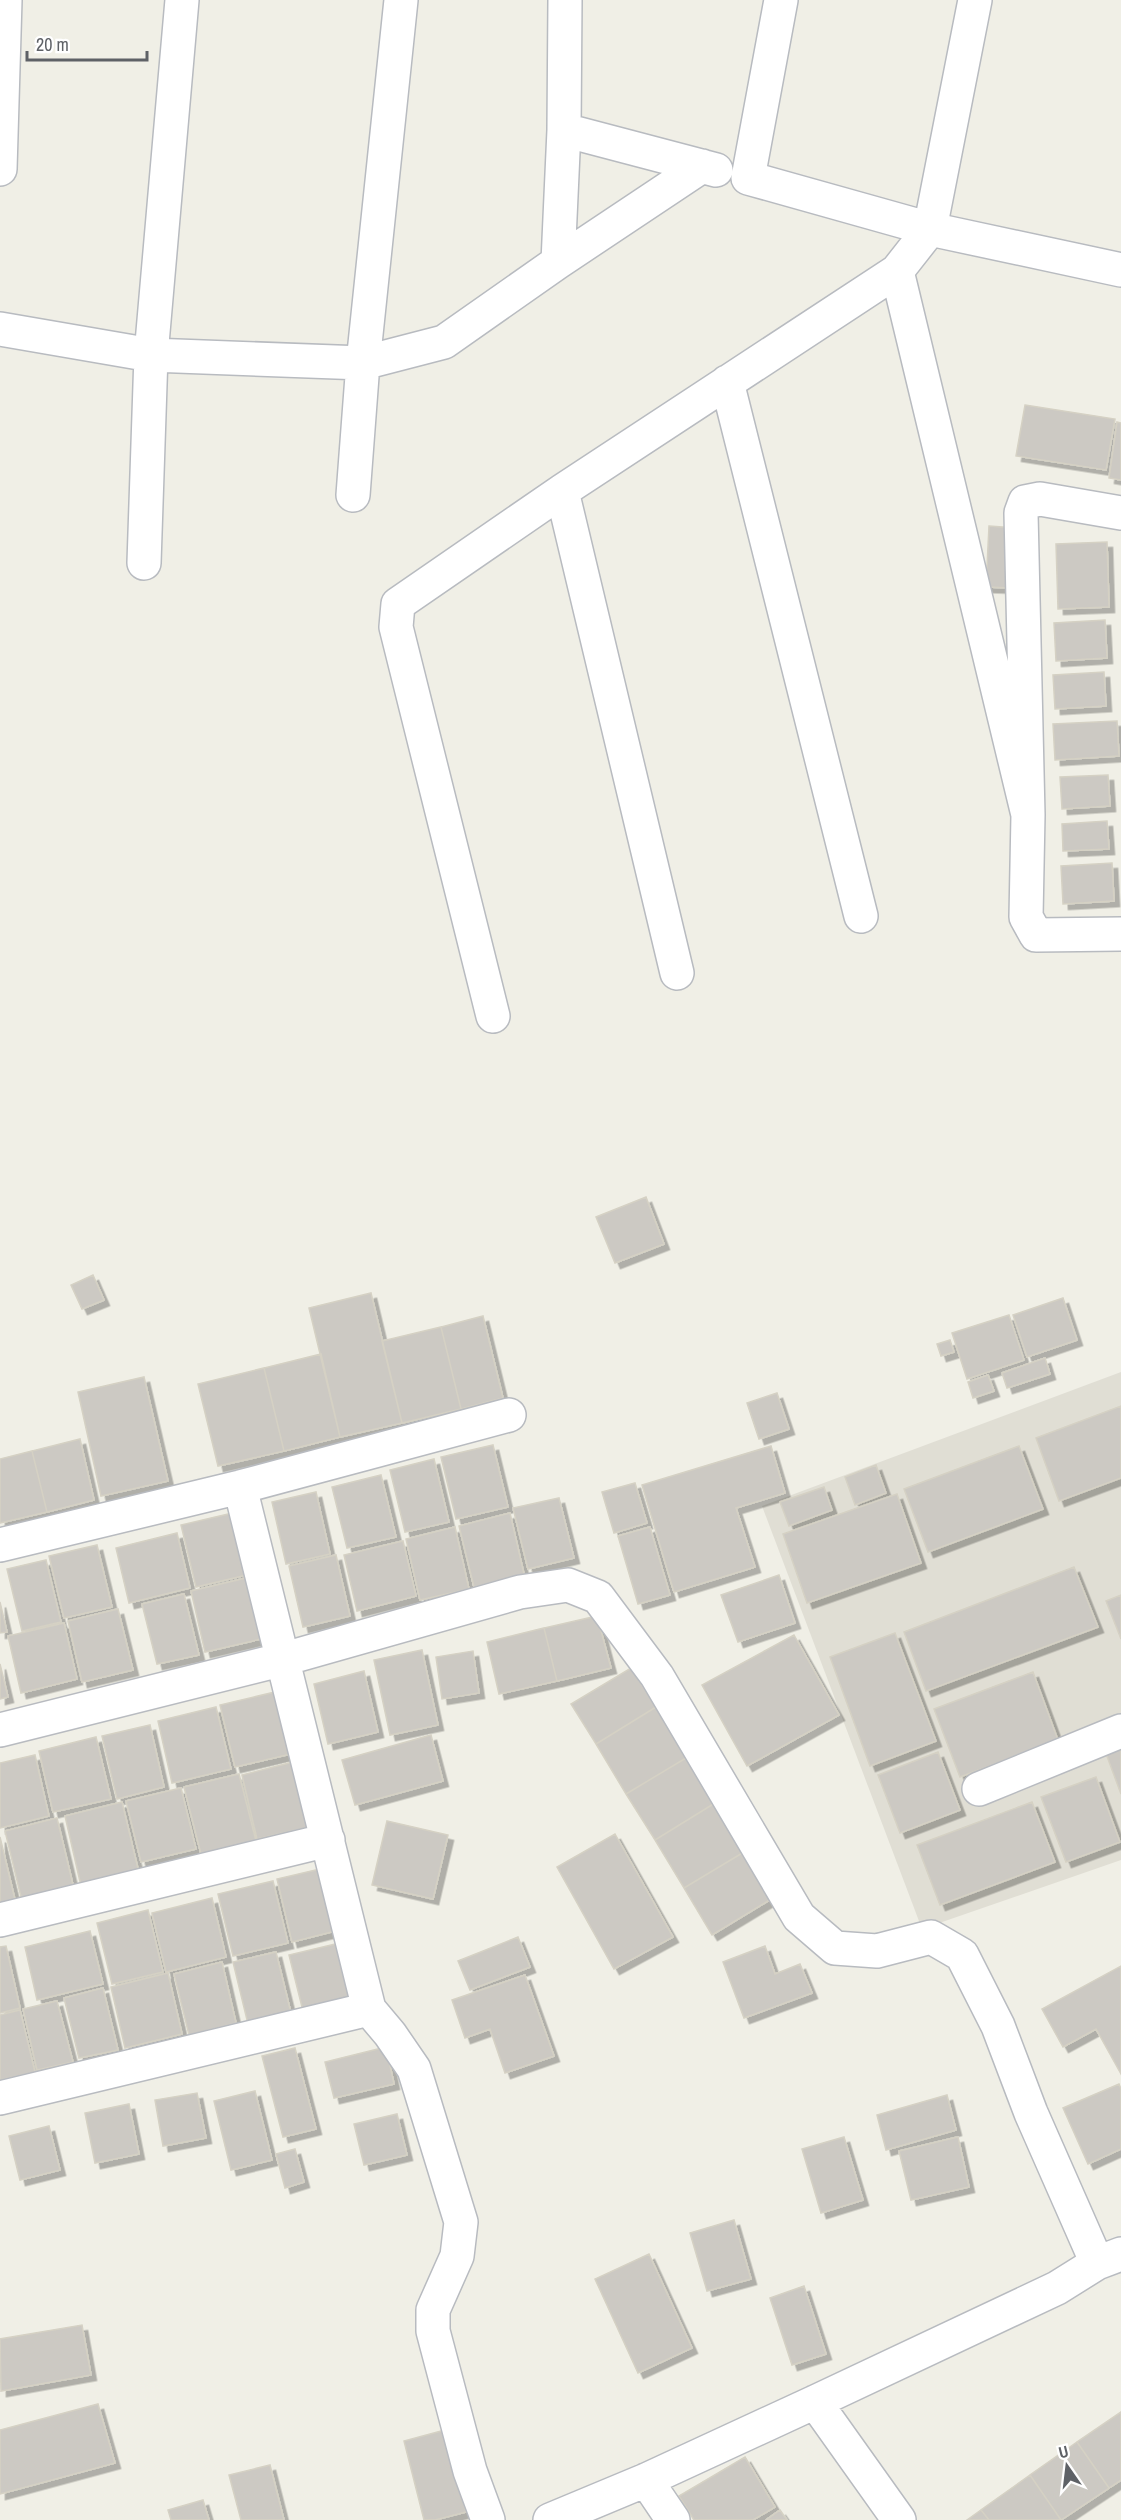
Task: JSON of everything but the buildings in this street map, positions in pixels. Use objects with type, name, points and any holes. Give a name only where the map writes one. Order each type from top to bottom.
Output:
[{"type":"street","points":[[0,169],[5,0]]},
{"type":"street","points":[[144,563],[151,355],[182,0]]},
{"type":"street","points":[[352,495],[400,0]]},
{"type":"street","points":[[558,262],[564,130],[565,0]]},
{"type":"street","points":[[565,45],[577,0]]},
{"type":"street","points":[[748,178],[781,0]]},
{"type":"street","points":[[493,1016],[396,627],[398,604],[562,491],[897,271],[930,229],[975,0]]},
{"type":"street","points":[[564,130],[930,229],[1121,270]]},
{"type":"street","points":[[0,329],[151,355],[363,363],[444,342],[558,262],[702,166]]},
{"type":"street","points":[[897,271],[1028,815]]},
{"type":"street","points":[[727,382],[861,916]]},
{"type":"street","points":[[562,491],[677,973]]},
{"type":"street","points":[[1121,513],[1040,499],[1025,502],[1021,513],[1028,815],[1026,917],[1036,935],[1121,934]]},
{"type":"street","points":[[0,1545],[240,1487],[509,1415]]},
{"type":"street","points":[[240,1487],[369,2009],[390,2034],[414,2069],[461,2222],[457,2256],[433,2310],[433,2331],[470,2471],[488,2520]]},
{"type":"street","points":[[0,1730],[284,1659],[520,1592],[568,1585],[598,1597],[657,1676],[799,1917],[835,1948],[877,1951],[931,1937],[962,1955],[998,2026],[1032,2113],[1109,2259],[1057,2288],[815,2402],[646,2480],[550,2520]]},
{"type":"street","points":[[979,1789],[1121,1731]]},
{"type":"street","points":[[0,1920],[328,1840]]},
{"type":"street","points":[[0,2098],[369,2009]]},
{"type":"street","points":[[815,2402],[899,2520]]},
{"type":"street","points":[[646,2480],[673,2520]]},
{"type":"shaded area","points":[[1121,1372],[1121,1860],[922,1929],[762,1506]]}]
